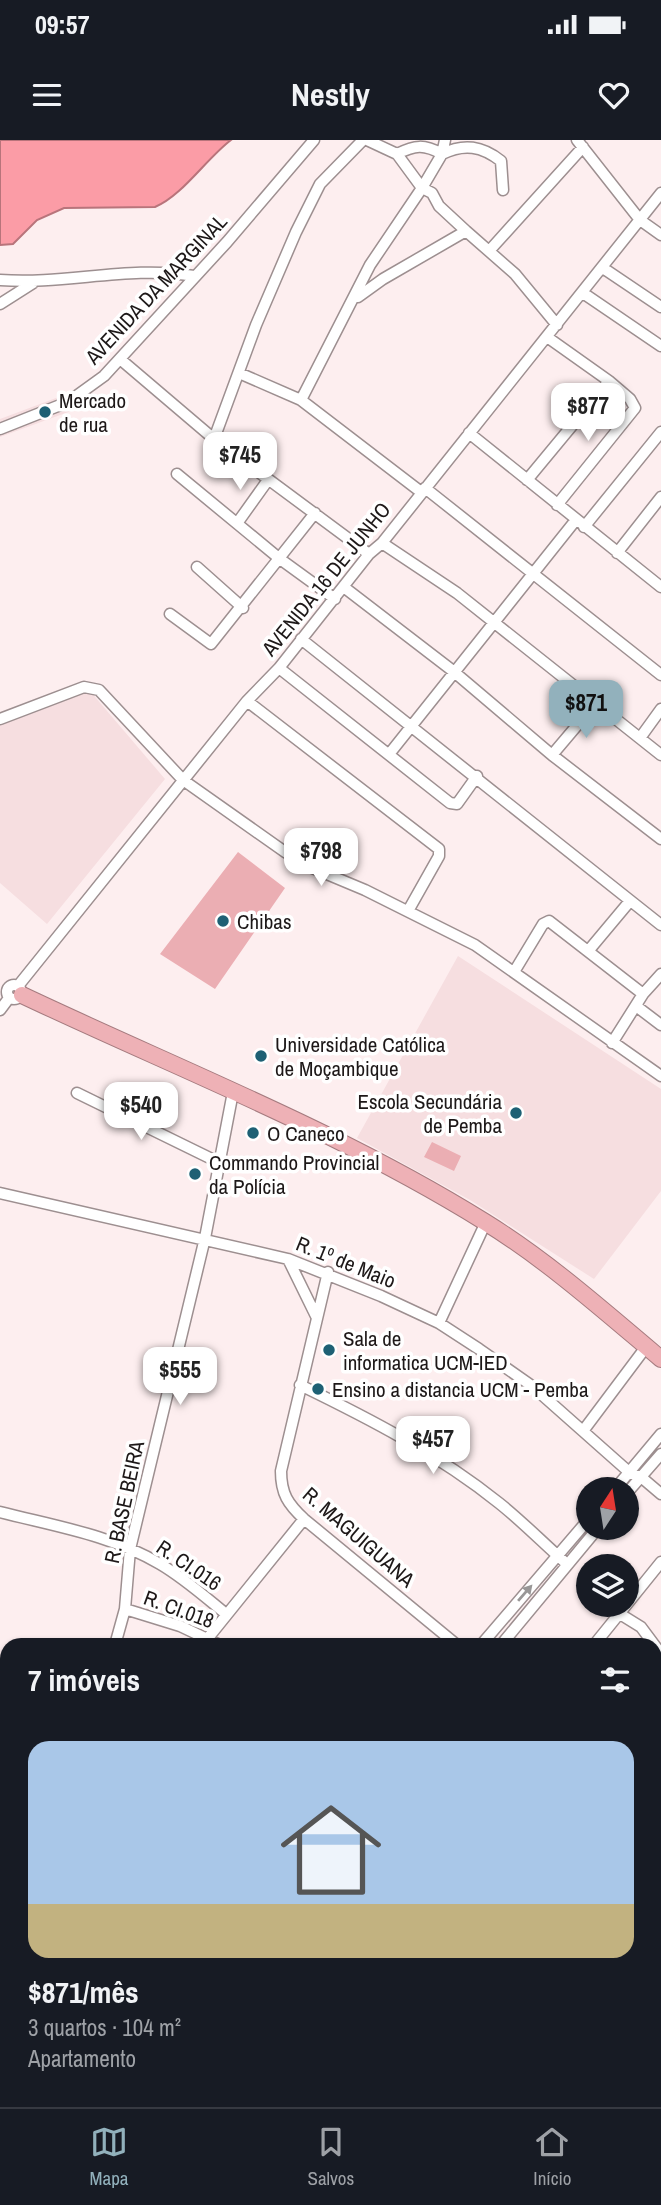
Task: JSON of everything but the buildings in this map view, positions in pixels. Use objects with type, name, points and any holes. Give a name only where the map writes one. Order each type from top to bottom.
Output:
[{"type":"highway","points":[[11,992],[233,1092],[425,1187],[486,1222],[542,1261],[661,1359]]},
{"type":"street","name":"AVENIDA DA MARGINAL","points":[[0,429],[68,402],[104,376],[314,140]]},
{"type":"street","points":[[214,439],[274,282],[320,184],[365,140],[397,154],[422,188],[432,193],[439,206],[515,274],[557,325]]},
{"type":"street","points":[[301,400],[356,299],[370,265],[422,188],[442,154],[445,140]]},
{"type":"street","points":[[489,251],[580,143],[640,220],[661,235]]},
{"type":"street","points":[[397,154],[410,147],[426,145],[442,154]]},
{"type":"street","points":[[442,154],[457,146],[487,150],[501,161],[503,190]]},
{"type":"street","name":"AVENIDA 16 DE JUNHO","points":[[0,1010],[11,992],[247,701],[279,668],[345,588],[369,554],[382,543],[661,193]]},
{"type":"street","points":[[356,299],[383,278],[466,231]]},
{"type":"street","points":[[603,268],[661,307]]},
{"type":"street","points":[[0,280],[33,282],[155,271],[194,276]]},
{"type":"street","points":[[0,304],[33,282]]},
{"type":"street","points":[[583,293],[660,343]]},
{"type":"street","points":[[547,337],[609,381],[630,399],[635,408],[557,505]]},
{"type":"street","points":[[121,359],[214,439],[369,554]]},
{"type":"street","points":[[239,373],[301,400],[534,572],[661,675]]},
{"type":"street","points":[[527,480],[609,381]]},
{"type":"street","points":[[390,753],[534,572],[661,432]]},
{"type":"street","points":[[469,433],[579,524],[661,587]]},
{"type":"street","points":[[177,474],[280,559],[335,599]]},
{"type":"street","points":[[238,522],[268,480]]},
{"type":"street","points":[[617,553],[661,497]]},
{"type":"street","points":[[170,614],[208,645],[243,608],[315,513]]},
{"type":"street","points":[[382,543],[457,593],[661,755]]},
{"type":"street","points":[[197,567],[243,608]]},
{"type":"street","points":[[345,588],[453,671],[552,755],[661,839]]},
{"type":"street","points":[[301,639],[412,724],[661,925]]},
{"type":"street","points":[[279,668],[454,804],[477,776]]},
{"type":"street","points":[[0,719],[84,687],[93,687],[108,698],[183,780],[310,867],[408,911],[475,945],[661,1076]]},
{"type":"street","points":[[247,701],[439,849],[439,856],[408,911]]},
{"type":"street","points":[[552,755],[596,703]]},
{"type":"street","points":[[640,738],[661,709]]},
{"type":"street","points":[[589,950],[630,901]]},
{"type":"street","points":[[514,972],[547,922],[589,950],[643,994]]},
{"type":"street","points":[[612,1043],[643,994],[661,974]]},
{"type":"street","points":[[636,1006],[661,1025]]},
{"type":"street","name":"R. BASE BEIRA","points":[[117,1638],[125,1609],[130,1549],[205,1238],[233,1092]]},
{"type":"street","points":[[77,1093],[218,1162]]},
{"type":"street","points":[[0,1207],[1,1193]]},
{"type":"street","name":"R. 1º de Maio","points":[[1,1193],[205,1238],[328,1272],[439,1323],[532,1386],[629,1472],[641,1477]]},
{"type":"street","points":[[439,1323],[486,1222]]},
{"type":"street","points":[[288,1259],[316,1316]]},
{"type":"street","name":"R. MAGUIGUANA","points":[[328,1272],[281,1471],[281,1490],[289,1504],[304,1519],[448,1638]]},
{"type":"street","points":[[583,1431],[646,1347]]},
{"type":"street","points":[[300,1385],[371,1419],[437,1459],[499,1503],[567,1564]]},
{"type":"street","points":[[625,1477],[661,1434]]},
{"type":"street","points":[[639,1479],[661,1454]]},
{"type":"street","points":[[641,1477],[661,1494]]},
{"type":"street","name":"R. CI.016","points":[[0,1512],[104,1539],[130,1549],[180,1577],[226,1614]]},
{"type":"street","points":[[208,1638],[304,1519]]},
{"type":"street","points":[[487,1638],[576,1534]]},
{"type":"street","points":[[507,1638],[588,1540]]},
{"type":"street","points":[[639,1590],[661,1562]]},
{"type":"street","name":"R. CI.018","points":[[125,1609],[208,1638]]},
{"type":"street","points":[[600,1638],[617,1617]]},
{"type":"street","points":[[625,1617],[641,1627],[649,1638]]},
{"type":"shaded area","points":[[0,140],[231,140],[175,195],[155,207],[64,208],[37,220],[13,244],[0,245]]},
{"type":"shaded area","name":"Mercado de rua","points":[[72,392],[82,407],[0,437],[0,419]]},
{"type":"shaded area","points":[[90,691],[165,779],[47,924],[0,883],[0,724]]},
{"type":"shaded area","name":"Chibas","points":[[238,852],[285,888],[215,989],[160,954]]},
{"type":"shaded area","name":"Escola Secundária de Pemba","points":[[458,956],[661,1089],[661,1191],[594,1279],[470,1200],[357,1138]]},
{"type":"shaded area","points":[[432,1142],[461,1156],[454,1171],[424,1157]]},
{"type":"place","name":"Mercado de rua","points":[[45,412]]},
{"type":"place","name":"Chibas","points":[[223,921]]},
{"type":"place","name":"Universidade Católica de Moçambique","points":[[261,1056]]},
{"type":"place","name":"Escola Secundária de Pemba","points":[[516,1113]]},
{"type":"place","name":"O Caneco","points":[[253,1133]]},
{"type":"place","name":"Commando Provincial da Polícia","points":[[195,1174]]},
{"type":"place","name":"Sala de informatica UCM-IED","points":[[329,1350]]},
{"type":"place","name":"Ensino a distancia UCM - Pemba","points":[[318,1389]]}]
